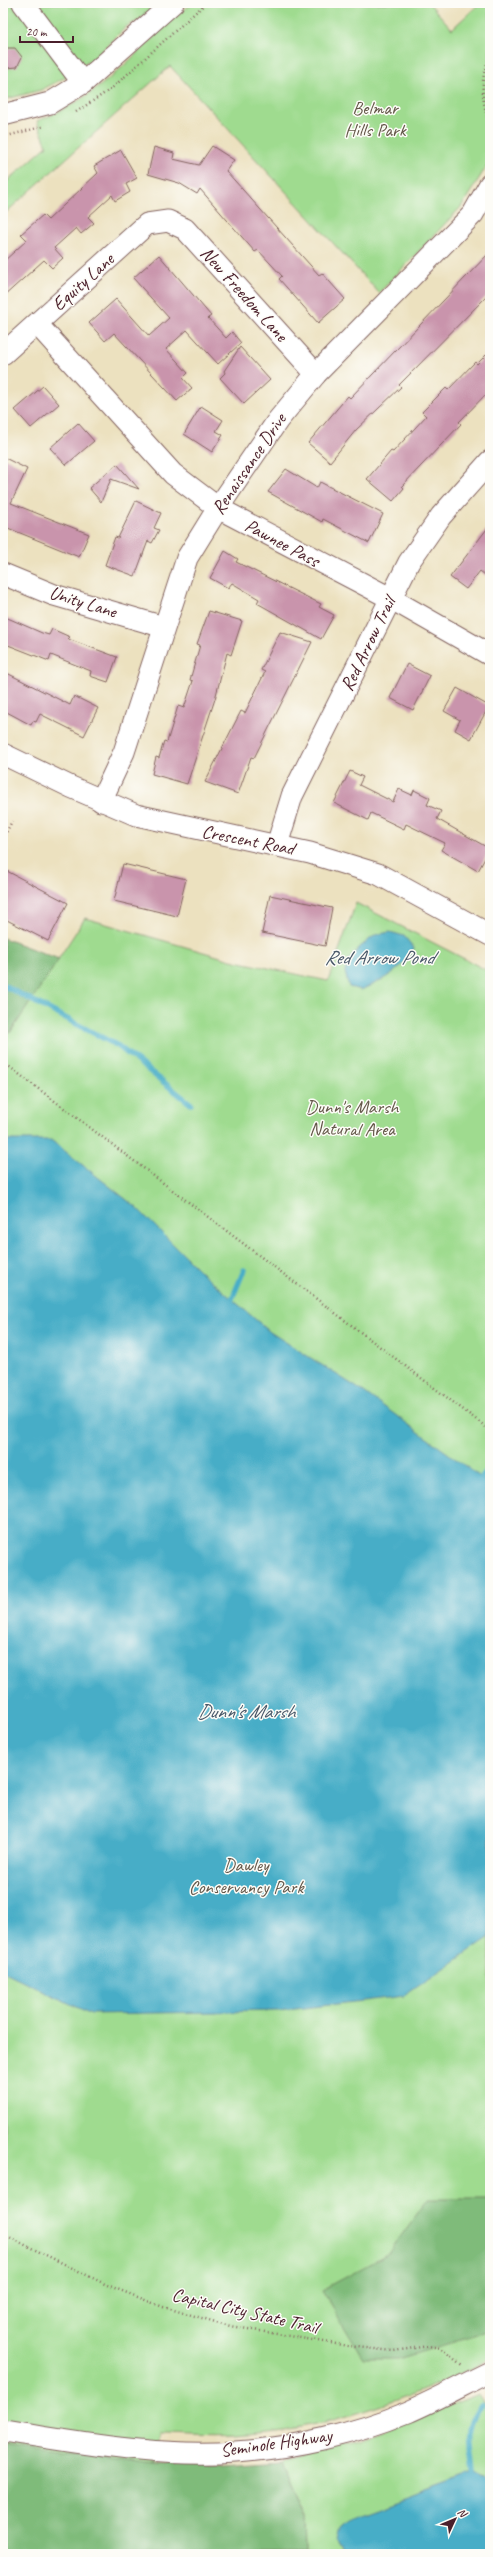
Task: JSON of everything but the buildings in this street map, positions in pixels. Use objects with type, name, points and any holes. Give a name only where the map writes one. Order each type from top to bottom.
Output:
[{"type":"street","points":[[23,3],[83,83]]},
{"type":"street","points":[[3,115],[50,102],[83,83],[173,3]]},
{"type":"street","name":"Renaissance Drive","points":[[101,801],[124,752],[187,558],[218,508],[278,420],[316,374],[473,214],[490,184]]},
{"type":"street","name":"New Freedom Lane","points":[[168,221],[185,229],[316,374]]},
{"type":"street","name":"Equity Lane","points":[[3,354],[147,224],[168,221]]},
{"type":"street","name":"Pawnee Pass","points":[[36,324],[173,474],[218,508],[390,598],[490,655]]},
{"type":"street","name":"Red Arrow Trail","points":[[276,845],[292,796],[409,562],[441,516],[490,461]]},
{"type":"street","name":"Unity Lane","points":[[3,574],[54,595],[164,627]]},
{"type":"street","name":"Crescent Road","points":[[3,754],[101,801],[136,815],[195,830],[276,845],[332,858],[378,874],[490,935]]},
{"type":"street","name":"Seminole Highway","points":[[3,2431],[145,2450],[234,2452],[282,2446],[355,2430],[408,2412],[490,2372]]},
{"type":"path","points":[[490,57],[482,80],[484,107],[490,127]]},
{"type":"path","points":[[3,839],[12,821]]},
{"type":"path","points":[[3,1062],[490,1430]]},
{"type":"path","name":"Capital City State Trail","points":[[3,2234],[107,2285],[163,2307],[230,2326],[348,2346],[393,2351],[429,2346],[440,2348],[465,2367]]},
{"type":"green space","points":[[3,3],[159,3],[138,21],[127,26],[95,57],[68,76],[41,90],[3,100]]},
{"type":"green space","name":"Belmar Hills Park","points":[[194,3],[429,3],[452,29],[480,3],[490,3],[490,161],[461,207],[379,293],[170,66],[3,215],[3,185],[47,146],[37,121],[80,100],[98,87],[115,74],[181,11]]},
{"type":"green space","name":"Dawley Conservancy Park","points":[[356,903],[490,972],[490,2359],[460,2374],[398,2400],[334,2420],[269,2432],[226,2436],[159,2434],[155,2463],[3,2554],[3,1028],[10,1033],[85,918],[231,960],[328,981]]},
{"type":"green space","points":[[3,938],[59,959],[10,1033],[3,1028]]},
{"type":"green space","points":[[428,2199],[490,2199],[490,2331],[401,2358],[363,2358],[322,2290],[387,2255]]},
{"type":"green space","points":[[479,2394],[490,2411],[490,2482],[473,2474],[416,2495],[337,2543],[343,2554],[305,2554],[304,2520],[280,2460],[362,2439]]},
{"type":"green space","points":[[3,2443],[155,2463],[209,2465],[280,2460],[304,2521],[305,2554],[3,2554]]},
{"type":"water","name":"Red Arrow Pond","points":[[390,932],[404,936],[414,948],[409,956],[392,974],[377,982],[361,990],[349,987],[345,972],[349,960],[359,948],[375,935]]},
{"type":"water","name":"Dunn's Marsh","points":[[3,1140],[51,1140],[137,1208],[201,1272],[270,1332],[364,1392],[490,1484],[490,1937],[404,1996],[279,2011],[91,2014],[3,1971]]},
{"type":"water","points":[[473,2474],[490,2482],[490,2554],[343,2554],[337,2543],[340,2530],[355,2517]]},
{"type":"waterway","points":[[3,985],[118,1046],[191,1104]]},
{"type":"waterway","points":[[232,1299],[244,1270]]},
{"type":"waterway","points":[[482,1477],[490,1467]]},
{"type":"waterway","points":[[473,2474],[470,2429],[472,2421],[482,2405]]},
{"type":"park label","name":"Dunn's Marsh Natural Area","points":[[352,1118]]}]
